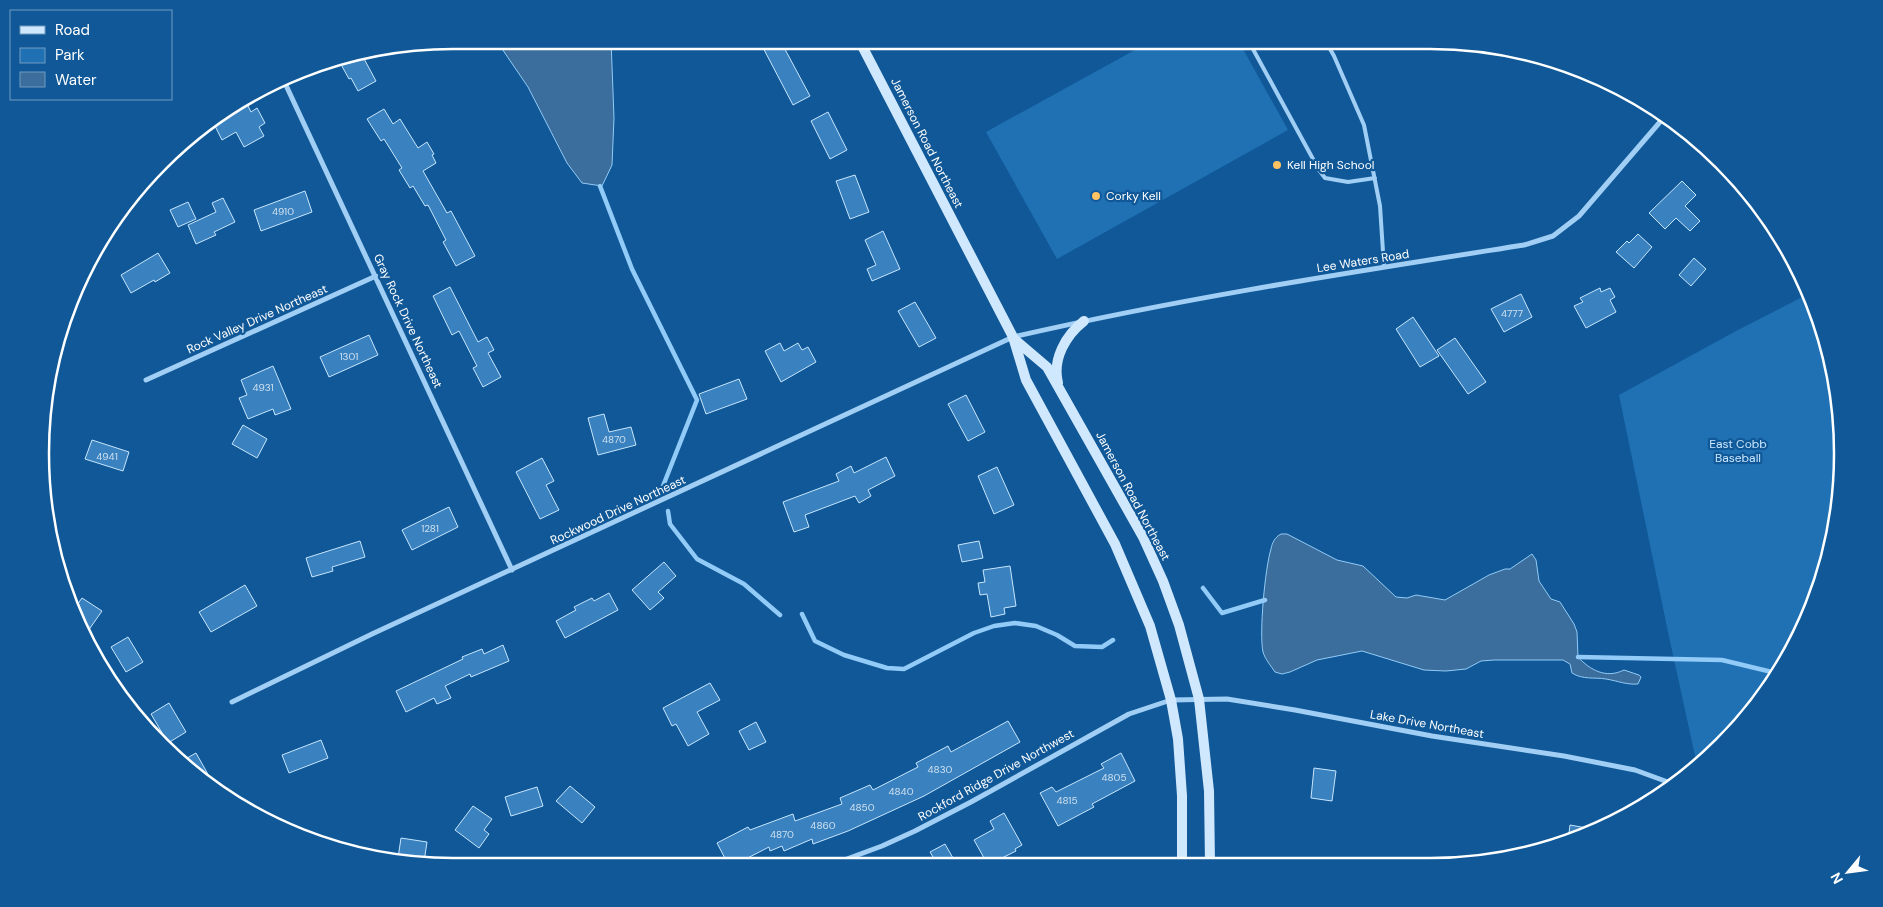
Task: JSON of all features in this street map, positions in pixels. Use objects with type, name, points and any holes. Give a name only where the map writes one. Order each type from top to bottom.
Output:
[{"type":"street","name":"Jamerson Road Northeast","points":[[864,49],[1013,337],[1026,380],[1079,475],[1134,584],[1150,626],[1171,700],[1180,764],[1182,858]]},
{"type":"street","name":"Gray Rock Drive Northeast","points":[[286,85],[512,570]]},
{"type":"street","name":"Lee Waters Road","points":[[1013,337],[1216,294],[1524,245],[1553,236],[1579,216],[1660,121]]},
{"type":"street","name":"Rock Valley Drive Northeast","points":[[146,380],[376,276]]},
{"type":"street","points":[[1060,389],[1057,369],[1062,348],[1072,332],[1084,321]]},
{"type":"street","name":"Jamerson Road Northeast","points":[[1013,337],[1047,367],[1139,529],[1163,581],[1181,632],[1199,699],[1209,791],[1210,858]]},
{"type":"street","name":"Rockwood Drive Northeast","points":[[232,702],[372,634],[1013,337]]},
{"type":"street","name":"Lake Drive Northeast","points":[[1171,700],[1227,699],[1295,710],[1432,736],[1564,756],[1634,770],[1666,782]]},
{"type":"street","name":"Rockford Ridge Drive Northwest","points":[[850,858],[915,831],[1116,721],[1146,707],[1171,700]]},
{"type":"lane","points":[[1253,49],[1325,178],[1348,182],[1375,178]]},
{"type":"lane","points":[[1330,49],[1364,125],[1380,206],[1384,267]]},
{"type":"green space","name":"Corky Kell","points":[[1137,49],[1243,49],[1288,130],[1057,259],[986,132]]},
{"type":"green space","name":"East Cobb Baseball","points":[[1802,297],[1813,323],[1831,401],[1834,454],[1831,506],[1813,584],[1793,633],[1751,700],[1716,740],[1696,758],[1619,395]]},
{"type":"water","points":[[502,49],[611,49],[614,118],[612,165],[602,186],[582,183],[567,163],[528,87]]},
{"type":"water","points":[[1281,534],[1287,534],[1337,560],[1363,566],[1396,597],[1407,598],[1416,595],[1445,600],[1489,575],[1510,569],[1532,554],[1536,560],[1539,581],[1551,599],[1560,602],[1574,624],[1577,632],[1578,657],[1588,666],[1599,672],[1611,674],[1624,670],[1641,677],[1638,684],[1634,684],[1580,677],[1572,673],[1570,664],[1563,660],[1494,660],[1481,661],[1466,669],[1446,671],[1424,670],[1362,651],[1317,660],[1282,674],[1275,672],[1263,652],[1262,617],[1269,558],[1273,542]]},
{"type":"building","points":[[764,49],[785,49],[810,96],[793,105]]},
{"type":"building","points":[[364,59],[376,81],[358,91],[351,78],[349,79],[341,65]]},
{"type":"building","points":[[248,105],[251,112],[257,108],[265,123],[259,127],[264,136],[244,147],[236,132],[222,140],[215,126]]},
{"type":"building","points":[[384,109],[393,124],[400,119],[418,148],[427,142],[434,154],[432,155],[436,163],[423,171],[447,213],[451,211],[475,256],[456,266],[443,242],[446,240],[428,205],[425,206],[413,186],[410,188],[399,170],[402,168],[384,139],[381,141],[367,119]]},
{"type":"building","points":[[828,112],[847,150],[830,159],[811,121]]},
{"type":"building","points":[[855,175],[869,212],[850,219],[836,181]]},
{"type":"building","points":[[1682,181],[1696,195],[1685,206],[1700,221],[1690,231],[1676,218],[1665,229],[1649,213]]},
{"type":"building","points":[[305,191],[312,212],[261,231],[254,210]]},
{"type":"building","points":[[223,198],[235,222],[214,232],[216,235],[196,244],[188,225],[216,212],[212,203]]},
{"type":"building","points":[[188,202],[196,219],[178,227],[170,210]]},
{"type":"building","points":[[883,231],[900,269],[872,281],[867,269],[876,265],[865,240]]},
{"type":"building","points":[[1638,234],[1652,247],[1634,268],[1616,252],[1627,241],[1629,243]]},
{"type":"building","points":[[158,253],[170,273],[131,293],[121,275]]},
{"type":"building","points":[[1694,258],[1706,269],[1691,286],[1679,275]]},
{"type":"building","points":[[450,287],[478,342],[487,337],[494,350],[488,353],[501,377],[483,387],[473,368],[477,366],[459,331],[452,335],[433,296]]},
{"type":"building","points":[[1600,288],[1601,292],[1610,288],[1615,297],[1610,300],[1616,312],[1586,328],[1574,306],[1583,302],[1580,298]]},
{"type":"building","points":[[1521,294],[1532,317],[1504,332],[1491,309]]},
{"type":"building","points":[[915,302],[936,338],[919,347],[898,311]]},
{"type":"building","points":[[1413,317],[1439,356],[1420,367],[1396,329]]},
{"type":"building","points":[[369,335],[378,355],[329,377],[320,357]]},
{"type":"building","points":[[1455,338],[1486,382],[1468,394],[1437,350]]},
{"type":"building","points":[[780,343],[784,351],[798,343],[802,350],[808,347],[816,362],[781,382],[765,351]]},
{"type":"building","points":[[273,366],[291,409],[275,415],[273,409],[248,419],[239,398],[247,395],[241,380]]},
{"type":"building","points":[[739,379],[747,399],[706,414],[699,394]]},
{"type":"building","points":[[966,395],[985,432],[968,441],[948,404]]},
{"type":"building","points":[[604,414],[609,432],[631,427],[636,445],[598,455],[588,418]]},
{"type":"building","points":[[243,425],[267,439],[257,458],[232,444]]},
{"type":"building","points":[[92,440],[129,452],[123,471],[85,459]]},
{"type":"building","points":[[886,457],[895,476],[868,490],[871,496],[859,503],[855,496],[805,515],[809,527],[794,532],[783,502],[839,481],[836,474],[851,466],[854,473]]},
{"type":"building","points":[[542,458],[554,481],[546,485],[559,510],[540,519],[516,472]]},
{"type":"building","points":[[997,467],[1014,505],[994,514],[978,476]]},
{"type":"building","points":[[449,507],[458,527],[412,550],[402,530]]},
{"type":"building","points":[[360,541],[365,557],[332,567],[333,571],[312,577],[306,558]]},
{"type":"building","points":[[979,541],[983,558],[962,562],[958,545]]},
{"type":"building","points":[[664,562],[676,576],[658,592],[664,598],[650,610],[632,590]]},
{"type":"building","points":[[1010,566],[1016,606],[1004,608],[1005,614],[991,617],[987,594],[980,595],[978,583],[985,582],[983,570]]},
{"type":"building","points":[[245,585],[257,606],[211,632],[199,612]]},
{"type":"building","points":[[609,593],[618,610],[565,638],[556,621],[576,610],[574,607],[592,598],[594,601]]},
{"type":"building","points":[[82,598],[102,611],[89,630],[80,608],[78,603]]},
{"type":"building","points":[[128,637],[143,662],[126,672],[111,647]]},
{"type":"building","points":[[503,645],[509,661],[471,677],[470,674],[445,686],[451,698],[437,704],[434,698],[406,712],[396,691],[463,659],[462,657],[482,649],[484,654]]},
{"type":"building","points":[[710,683],[720,700],[697,712],[709,734],[688,746],[676,724],[672,726],[663,708]]},
{"type":"building","points":[[169,703],[186,732],[169,742],[151,714]]},
{"type":"building","points":[[1008,721],[1020,742],[924,796],[848,831],[813,844],[812,839],[784,851],[782,846],[770,851],[769,847],[748,858],[725,858],[717,843],[748,827],[750,830],[793,814],[795,821],[842,804],[840,798],[870,785],[873,790],[918,767],[916,763],[948,746],[951,752]]},
{"type":"building","points":[[756,722],[766,742],[749,750],[739,731]]},
{"type":"building","points":[[321,740],[328,758],[289,773],[282,755]]},
{"type":"building","points":[[196,753],[209,777],[207,775],[187,758]]},
{"type":"building","points":[[1121,753],[1135,781],[1092,804],[1094,807],[1058,826],[1040,793],[1052,787],[1056,792],[1104,768],[1101,764]]},
{"type":"building","points":[[1314,768],[1336,771],[1332,801],[1311,798]]},
{"type":"building","points":[[570,786],[595,807],[582,823],[556,801]]},
{"type":"building","points":[[537,787],[543,806],[511,816],[505,797]]},
{"type":"building","points":[[473,806],[492,819],[484,830],[489,834],[479,848],[455,830]]},
{"type":"building","points":[[1004,813],[1022,845],[1015,849],[1016,851],[1002,858],[984,858],[974,840],[994,829],[990,821]]},
{"type":"building","points":[[1570,825],[1583,827],[1569,833]]},
{"type":"building","points":[[401,838],[427,842],[425,857],[399,855]]},
{"type":"building","points":[[945,844],[953,858],[931,858],[933,857],[930,852]]},
{"type":"waterway","points":[[600,186],[632,269],[697,400],[663,486]]},
{"type":"waterway","points":[[668,511],[670,524],[697,559],[744,584],[780,615]]},
{"type":"waterway","points":[[1203,588],[1222,613],[1265,600]]},
{"type":"waterway","points":[[802,614],[815,641],[844,655],[887,668],[904,669],[974,633],[994,626],[1015,623],[1036,626],[1057,635],[1075,646],[1102,647],[1113,640]]},
{"type":"waterway","points":[[1578,657],[1722,660],[1770,672]]},
{"type":"place","name":"Kell High School","points":[[1277,165]]},
{"type":"place","name":"Corky Kell","points":[[1096,196]]}]
